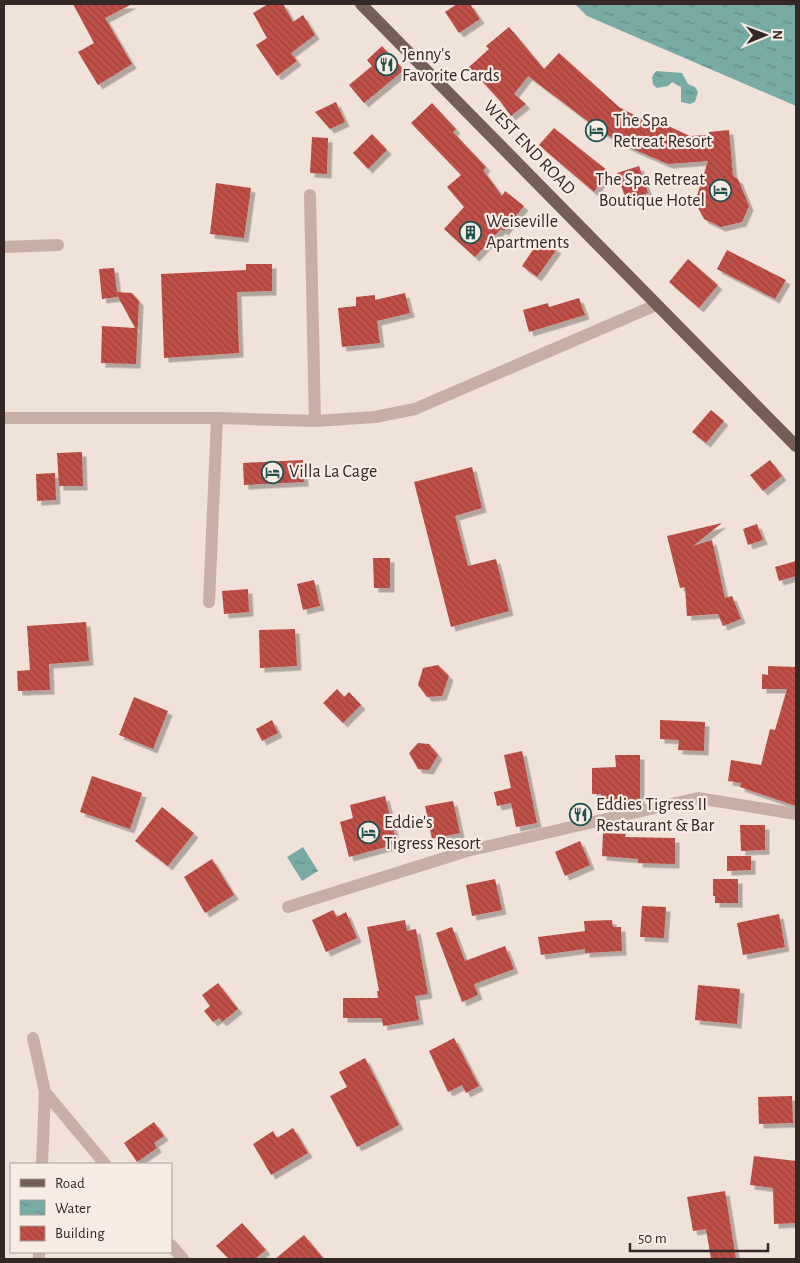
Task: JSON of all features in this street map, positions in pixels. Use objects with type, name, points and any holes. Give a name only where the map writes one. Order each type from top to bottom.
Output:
[{"type":"main road","name":"WEST END ROAD","points":[[361,4],[796,446]]},
{"type":"street","points":[[310,195],[315,421]]},
{"type":"street","points":[[4,247],[58,245]]},
{"type":"street","points":[[4,418],[217,418],[315,421],[375,416],[415,410],[656,305]]},
{"type":"street","points":[[208,602],[217,418]]},
{"type":"street","points":[[288,907],[467,851],[698,798],[796,814]]},
{"type":"street","points":[[33,1038],[45,1092],[42,1163]]},
{"type":"street","points":[[45,1092],[104,1163]]},
{"type":"street","points":[[172,1246],[183,1259]]},
{"type":"water","points":[[575,4],[796,4],[796,106],[587,16]]},
{"type":"water","points":[[656,71],[682,73],[688,84],[695,87],[698,92],[695,102],[690,104],[681,102],[681,87],[672,82],[668,86],[657,88],[653,85],[652,77]]},
{"type":"water","points":[[303,847],[318,871],[302,881],[287,857]]},
{"type":"building","points":[[73,4],[132,4],[105,18],[132,64],[98,85],[78,52],[94,43]]},
{"type":"building","points":[[268,4],[283,4],[293,22],[303,15],[315,35],[291,53],[297,61],[277,76],[256,45],[267,38],[253,13]]},
{"type":"building","points":[[457,4],[470,4],[480,19],[459,33],[445,12]]},
{"type":"building","points":[[509,27],[544,69],[559,53],[619,107],[651,124],[653,119],[690,136],[709,135],[709,132],[729,130],[733,176],[738,179],[749,206],[742,222],[721,227],[704,219],[695,202],[708,161],[668,164],[633,149],[602,132],[528,76],[514,94],[526,104],[511,116],[469,67],[489,49],[486,46]]},
{"type":"building","points":[[382,46],[404,70],[364,103],[349,85],[372,66],[367,60]]},
{"type":"building","points":[[336,102],[345,122],[330,129],[315,112]]},
{"type":"building","points":[[432,103],[456,129],[453,132],[486,167],[483,170],[502,196],[505,191],[524,206],[504,231],[501,229],[475,257],[444,229],[464,207],[447,187],[461,175],[411,123]]},
{"type":"building","points":[[554,128],[608,171],[594,192],[539,145]]},
{"type":"building","points":[[372,134],[387,150],[368,169],[353,153]]},
{"type":"building","points":[[312,137],[328,138],[327,174],[310,173]]},
{"type":"building","points":[[639,166],[648,193],[626,200],[617,173]]},
{"type":"building","points":[[216,183],[251,188],[244,238],[210,234]]},
{"type":"building","points":[[541,238],[557,249],[537,277],[522,266]]},
{"type":"building","points":[[727,250],[786,280],[775,299],[717,269]]},
{"type":"building","points":[[688,259],[718,285],[699,308],[669,282]]},
{"type":"building","points":[[246,264],[272,264],[272,291],[237,292],[239,353],[164,358],[161,274],[246,270]]},
{"type":"building","points":[[114,268],[117,292],[132,293],[139,301],[136,364],[101,363],[102,326],[135,328],[117,295],[117,297],[102,299],[99,269]]},
{"type":"building","points":[[405,293],[410,313],[377,321],[380,343],[342,347],[338,308],[356,306],[356,297],[375,295],[375,300]]},
{"type":"building","points":[[579,298],[585,315],[529,332],[523,310],[548,303],[549,307]]},
{"type":"building","points":[[711,410],[724,421],[706,443],[692,432]]},
{"type":"building","points":[[82,452],[83,486],[59,486],[57,453]]},
{"type":"building","name":"Villa La Cage","points":[[303,460],[304,482],[244,485],[243,463]]},
{"type":"building","points":[[770,460],[782,476],[763,491],[750,475]]},
{"type":"building","points":[[472,467],[482,508],[455,516],[468,566],[496,559],[509,611],[451,627],[414,482]]},
{"type":"building","points":[[55,473],[56,500],[37,501],[36,474]]},
{"type":"building","points":[[722,523],[693,546],[712,540],[725,598],[732,596],[741,619],[723,626],[718,614],[687,616],[685,587],[680,588],[667,536]]},
{"type":"building","points":[[757,524],[763,540],[748,545],[743,529]]},
{"type":"building","points":[[373,558],[390,558],[390,588],[374,588]]},
{"type":"building","points":[[796,561],[796,576],[779,581],[775,567]]},
{"type":"building","points":[[314,580],[320,606],[303,610],[297,584]]},
{"type":"building","points":[[248,589],[249,612],[224,614],[222,591]]},
{"type":"building","points":[[86,622],[89,661],[49,664],[50,690],[18,691],[17,671],[30,670],[27,626]]},
{"type":"building","points":[[295,629],[297,666],[260,668],[259,630]]},
{"type":"building","points":[[438,665],[449,676],[442,696],[427,697],[418,685],[423,668]]},
{"type":"building","points":[[768,666],[796,667],[796,806],[740,787],[741,783],[728,781],[731,760],[761,765],[770,729],[775,730],[787,689],[762,689],[762,674],[768,675]]},
{"type":"building","points":[[337,689],[344,697],[349,692],[361,705],[343,723],[323,703]]},
{"type":"building","points":[[134,697],[168,711],[153,749],[119,735]]},
{"type":"building","points":[[272,720],[278,733],[262,741],[256,729]]},
{"type":"building","points":[[660,720],[705,722],[704,751],[678,750],[679,740],[660,739]]},
{"type":"building","points":[[418,743],[429,744],[438,755],[429,770],[418,769],[409,753]]},
{"type":"building","points":[[522,751],[537,823],[516,827],[511,803],[497,806],[494,792],[511,788],[504,755]]},
{"type":"building","points":[[615,755],[640,755],[640,801],[601,801],[601,794],[592,794],[592,768],[616,767]]},
{"type":"building","points":[[92,776],[142,793],[130,829],[80,812]]},
{"type":"building","name":"Eddie's Tigress Resort","points":[[385,796],[397,844],[349,857],[340,822],[353,818],[350,805]]},
{"type":"building","points":[[453,801],[460,833],[432,839],[425,806]]},
{"type":"building","points":[[162,807],[194,833],[168,866],[135,841]]},
{"type":"building","points":[[740,825],[765,825],[765,850],[741,851]]},
{"type":"building","points":[[603,833],[626,834],[625,837],[675,838],[675,864],[638,863],[638,859],[602,856]]},
{"type":"building","points":[[580,841],[590,865],[565,876],[555,852]]},
{"type":"building","points":[[727,856],[751,856],[751,870],[727,871]]},
{"type":"building","points":[[212,859],[234,895],[205,913],[184,877]]},
{"type":"building","points":[[495,879],[502,910],[472,916],[466,885]]},
{"type":"building","points":[[713,879],[738,879],[738,903],[715,903]]},
{"type":"building","points":[[642,906],[666,907],[664,938],[640,937]]},
{"type":"building","points":[[333,910],[337,917],[346,912],[357,938],[326,952],[312,920]]},
{"type":"building","points":[[779,914],[785,947],[743,955],[737,923]]},
{"type":"building","points":[[405,920],[407,931],[416,929],[428,994],[415,996],[419,1020],[383,1026],[382,1018],[343,1018],[343,998],[378,998],[377,991],[379,991],[367,927]]},
{"type":"building","points":[[612,920],[613,927],[621,927],[622,951],[585,953],[585,949],[541,955],[538,937],[585,931],[584,921]]},
{"type":"building","points":[[452,927],[465,961],[505,946],[514,969],[474,984],[478,995],[462,1002],[436,933]]},
{"type":"building","points":[[218,983],[238,1009],[222,1022],[219,1018],[213,1022],[204,1011],[210,1006],[202,995]]},
{"type":"building","points":[[698,985],[740,989],[737,1024],[695,1020]]},
{"type":"building","points":[[454,1038],[479,1086],[466,1093],[462,1085],[448,1092],[429,1051]]},
{"type":"building","points":[[365,1058],[399,1125],[357,1147],[330,1096],[347,1087],[339,1072]]},
{"type":"building","points":[[792,1096],[793,1123],[759,1124],[758,1097]]},
{"type":"building","points":[[154,1122],[164,1136],[154,1143],[157,1148],[137,1162],[124,1143]]},
{"type":"building","points":[[293,1128],[308,1153],[271,1175],[253,1144],[273,1131],[277,1138]]},
{"type":"building","points":[[754,1156],[796,1161],[796,1223],[774,1224],[773,1188],[750,1185]]},
{"type":"building","points":[[725,1191],[736,1259],[711,1259],[706,1229],[693,1231],[687,1197]]},
{"type":"building","points":[[242,1223],[266,1250],[255,1259],[229,1259],[216,1246]]},
{"type":"building","points":[[304,1235],[324,1259],[275,1259]]},
{"type":"place","name":"Jenny's Favorite Cards","points":[[386,65]]},
{"type":"place","name":"The Spa Retreat Resort","points":[[597,131]]},
{"type":"place","name":"The Spa Retreat Boutique Hotel","points":[[721,190]]},
{"type":"place","name":"Weiseville Apartments","points":[[470,232]]},
{"type":"place","name":"Villa La Cage","points":[[273,472]]},
{"type":"place","name":"Eddies Tigress II Restaurant & Bar","points":[[580,815]]},
{"type":"place","name":"Eddie's Tigress Resort","points":[[368,833]]}]
